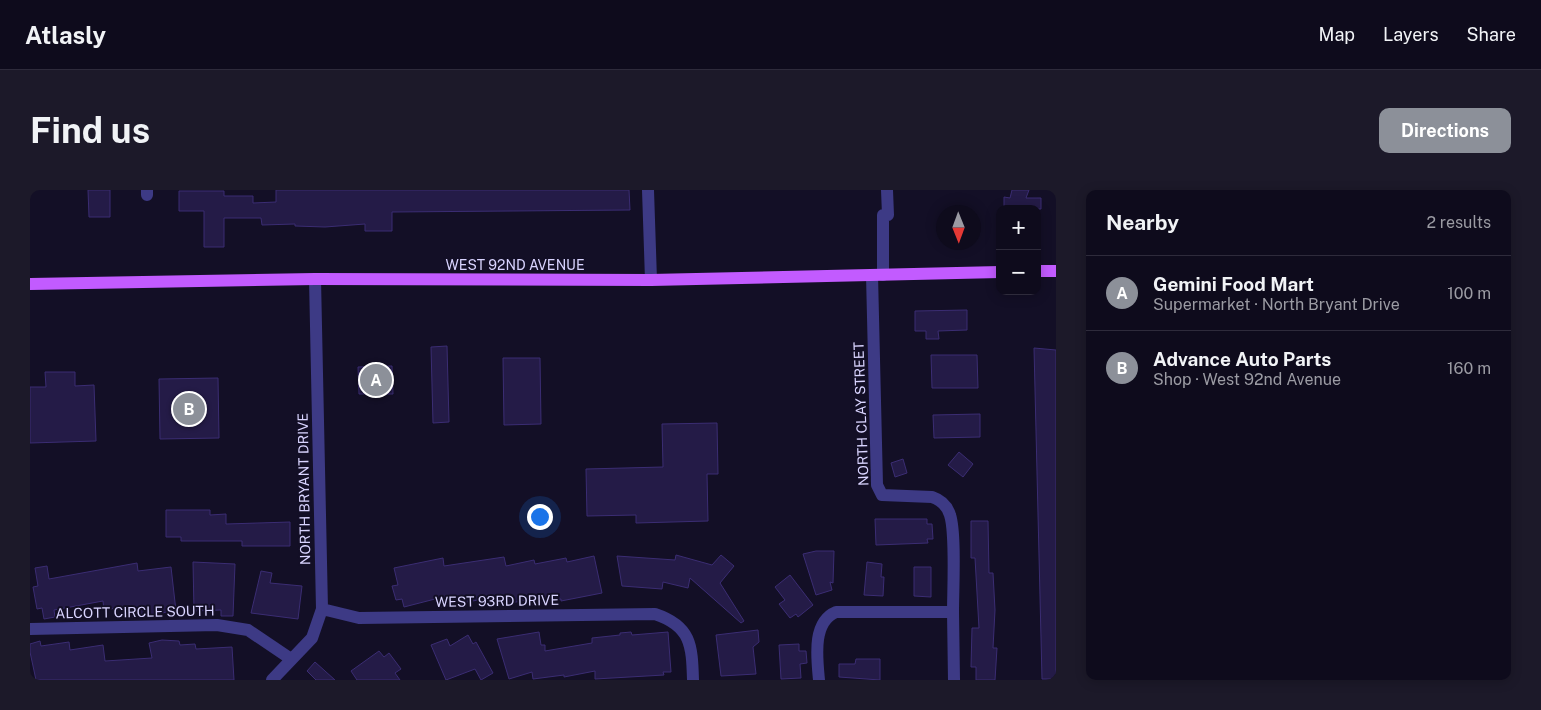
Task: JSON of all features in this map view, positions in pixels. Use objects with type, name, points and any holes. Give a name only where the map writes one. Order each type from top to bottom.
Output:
[{"type":"main road","points":[[1041,271],[1056,271]]},
{"type":"main road","name":"WEST 92ND AVENUE","points":[[30,284],[315,279],[650,280],[996,272]]},
{"type":"street","points":[[648,190],[650,280]]},
{"type":"street","points":[[877,275],[887,190]]},
{"type":"street","name":"NORTH CLAY STREET","points":[[877,275],[877,485],[882,495],[932,497],[939,499],[947,507],[952,524],[954,680]]},
{"type":"street","name":"NORTH BRYANT DRIVE","points":[[272,680],[312,638],[322,609],[315,279]]},
{"type":"street","name":"WEST 93RD DRIVE","points":[[322,609],[359,618],[655,614],[673,620],[687,637],[692,654],[692,680]]},
{"type":"street","points":[[819,680],[819,631],[823,622],[830,615],[836,612],[953,612]]},
{"type":"street","name":"ALCOTT CIRCLE SOUTH","points":[[30,629],[217,625],[248,630],[291,659]]},
{"type":"building","points":[[88,190],[110,190],[110,217],[89,217]]},
{"type":"building","points":[[276,190],[629,190],[630,210],[392,212],[392,231],[365,231],[365,224],[325,227],[295,226],[295,224],[262,225],[261,218],[224,218],[224,247],[204,247],[204,211],[179,211],[179,191],[224,191],[224,196],[253,196],[253,203],[276,202]]},
{"type":"building","points":[[1012,190],[1029,190],[1026,198],[1041,198],[1041,205],[1004,205],[1004,197],[1010,198]]},
{"type":"building","points":[[967,310],[967,330],[938,331],[939,339],[926,339],[926,331],[915,331],[915,311]]},
{"type":"building","points":[[447,346],[449,422],[433,423],[431,347]]},
{"type":"building","points":[[1034,348],[1056,350],[1056,679],[1042,679]]},
{"type":"building","points":[[931,355],[977,355],[978,388],[932,388]]},
{"type":"building","points":[[503,358],[540,358],[541,424],[504,425]]},
{"type":"building","points":[[392,366],[393,394],[359,394],[358,367]]},
{"type":"building","points":[[45,372],[75,372],[75,386],[94,385],[96,441],[30,443],[30,387],[46,387]]},
{"type":"building","points":[[218,378],[219,438],[160,439],[159,379]]},
{"type":"building","points":[[980,414],[980,437],[934,438],[933,415]]},
{"type":"building","points":[[717,423],[718,474],[707,474],[708,521],[636,523],[636,515],[587,516],[586,469],[663,467],[662,424]]},
{"type":"building","points":[[959,452],[973,464],[963,477],[948,465]]},
{"type":"building","points":[[903,459],[907,473],[895,477],[891,463]]},
{"type":"building","points":[[166,510],[210,510],[210,515],[226,514],[226,524],[290,522],[290,546],[242,546],[242,541],[181,541],[181,537],[166,537]]},
{"type":"building","points":[[875,519],[927,519],[927,524],[932,524],[933,539],[927,539],[928,543],[876,545]]},
{"type":"building","points":[[971,521],[988,521],[989,573],[993,573],[995,610],[993,648],[997,648],[995,680],[976,680],[976,667],[971,667],[972,628],[979,628],[975,558],[971,558]]},
{"type":"building","points":[[816,551],[834,551],[833,583],[830,582],[832,590],[816,595],[803,554]]},
{"type":"building","points":[[676,555],[712,565],[721,555],[734,566],[720,583],[744,621],[741,623],[690,578],[688,588],[663,582],[662,589],[622,586],[617,556],[675,560]]},
{"type":"building","points":[[594,556],[602,593],[561,601],[561,599],[532,605],[531,599],[501,605],[499,596],[441,607],[439,598],[404,607],[402,599],[396,600],[392,586],[398,585],[394,568],[443,558],[444,566],[504,557],[506,566],[534,560],[535,564],[566,558],[567,562]]},
{"type":"building","points":[[193,562],[235,564],[233,616],[221,616],[221,610],[194,611]]},
{"type":"building","points":[[867,562],[882,564],[881,577],[884,577],[883,596],[864,595]]},
{"type":"building","points":[[137,563],[138,571],[171,567],[176,611],[132,617],[131,606],[104,610],[103,601],[54,610],[55,617],[44,619],[42,608],[37,609],[33,587],[38,586],[35,568],[47,566],[49,579]]},
{"type":"building","points":[[914,567],[931,567],[931,597],[914,596]]},
{"type":"building","points":[[261,571],[272,573],[270,583],[302,586],[298,619],[251,613]]},
{"type":"building","points":[[790,575],[813,605],[798,617],[796,614],[790,618],[779,604],[785,600],[775,587]]},
{"type":"building","points":[[758,630],[759,642],[753,647],[756,674],[721,676],[716,635]]},
{"type":"building","points":[[539,632],[541,645],[545,645],[545,651],[592,643],[592,638],[620,635],[620,633],[631,632],[632,635],[668,632],[671,672],[663,672],[664,675],[595,679],[595,671],[564,677],[564,675],[533,679],[532,672],[509,679],[497,639]]},
{"type":"building","points":[[468,635],[473,644],[476,642],[493,673],[481,680],[475,669],[446,680],[431,645],[447,639],[450,646]]},
{"type":"building","points":[[162,640],[179,641],[180,645],[195,644],[196,649],[232,647],[234,680],[36,680],[30,652],[30,644],[40,641],[41,646],[69,642],[70,650],[103,645],[105,661],[152,658],[149,643]]},
{"type":"building","points":[[799,644],[799,651],[806,651],[807,663],[800,664],[801,678],[781,679],[779,645]]},
{"type":"building","points":[[379,651],[384,657],[389,653],[401,669],[395,673],[400,680],[357,680],[351,671]]},
{"type":"building","points":[[856,659],[880,659],[880,680],[839,677],[839,664],[855,664]]},
{"type":"building","points":[[315,662],[335,680],[316,680],[307,671]]},
{"type":"place","name":"Gemini Food Mart","points":[[376,380]]},
{"type":"place","name":"Advance Auto Parts","points":[[189,409]]}]
